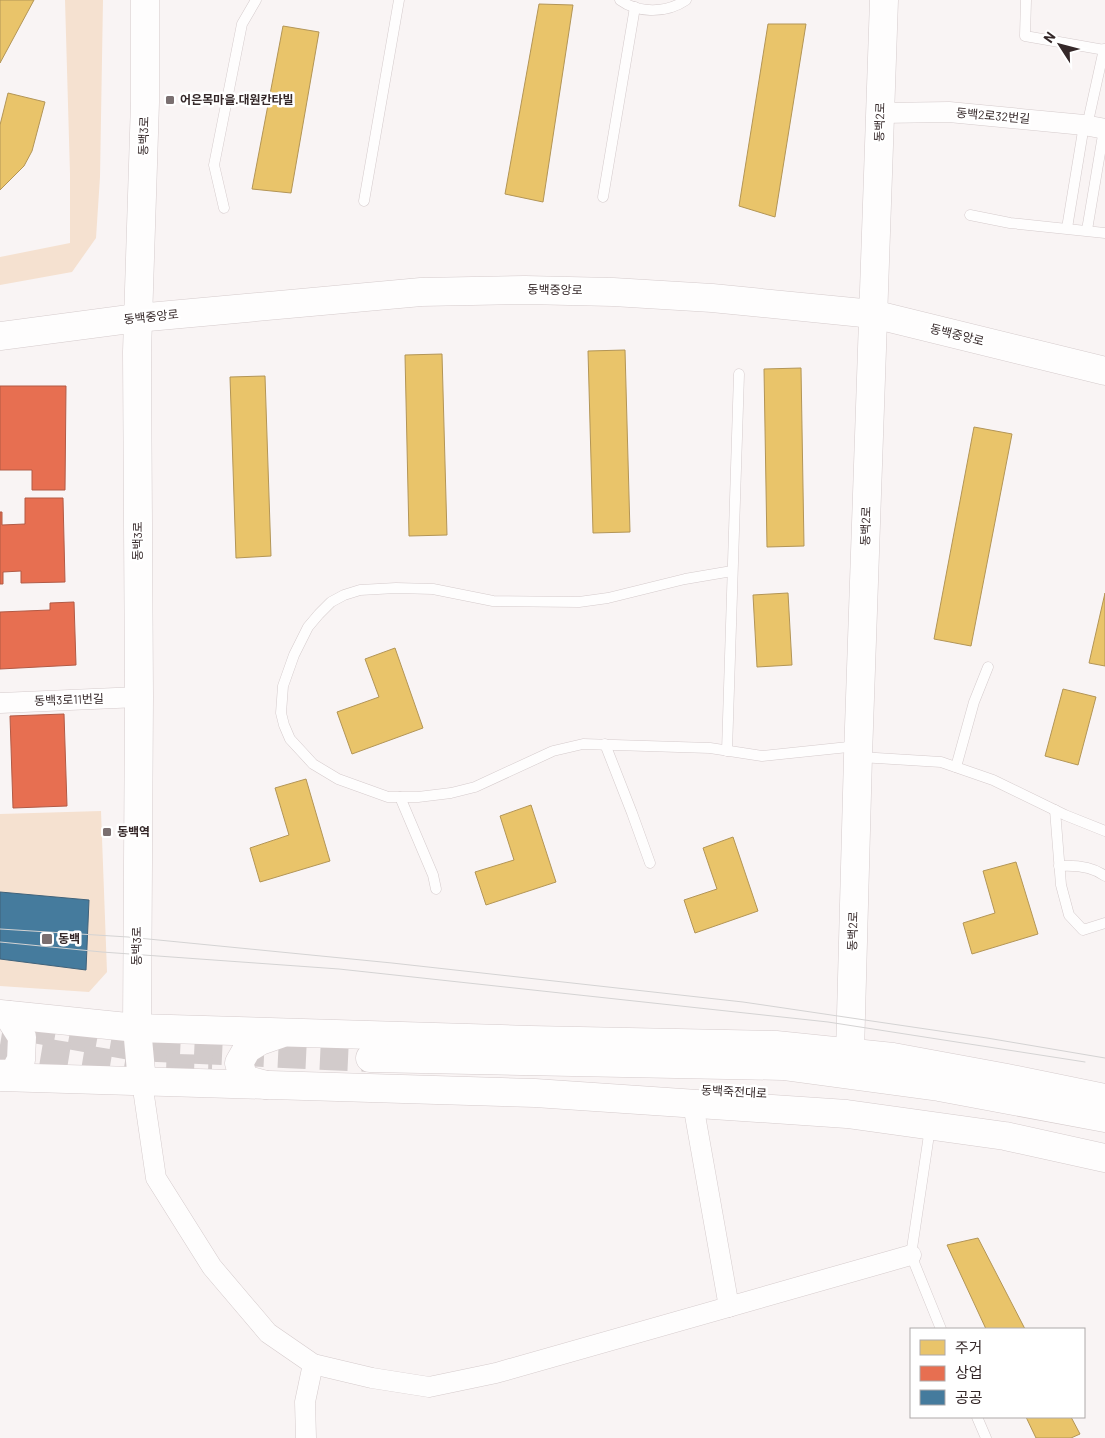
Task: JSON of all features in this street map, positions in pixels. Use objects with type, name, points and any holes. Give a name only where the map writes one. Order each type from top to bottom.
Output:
[{"type":"main road","name":"동백3로","points":[[142,1082],[137,1028],[139,697],[137,318],[145,102],[145,0]]},
{"type":"main road","name":"동백2로","points":[[850,1053],[858,751],[884,0]]},
{"type":"main road","name":"동백중앙로","points":[[0,336],[137,318],[421,292],[516,290],[665,294],[873,314],[1105,371]]},
{"type":"main road","points":[[4,1014],[137,1028],[776,1045],[912,1061],[1105,1098]]},
{"type":"main road","points":[[0,1076],[14,1072],[21,1060],[22,1037],[4,1014]]},
{"type":"main road","points":[[267,1085],[244,1079],[239,1063],[247,1049],[260,1041],[284,1033]]},
{"type":"main road","name":"동백죽전대로","points":[[1105,1118],[939,1087],[783,1066],[365,1066],[779,1094],[998,1126],[1105,1144]]},
{"type":"main road","points":[[0,1076],[534,1093],[848,1114],[1005,1136],[1105,1158]]},
{"type":"street","name":"동백2로32번길","points":[[881,113],[949,112],[1095,127]]},
{"type":"street","name":"동백3로11번길","points":[[0,703],[139,697]]},
{"type":"street","points":[[142,1082],[156,1178],[212,1267],[268,1333],[313,1364],[372,1378],[429,1387],[496,1373],[911,1256]]},
{"type":"street","points":[[693,1104],[729,1307]]},
{"type":"street","points":[[306,1438],[305,1402],[313,1364]]},
{"type":"lane","points":[[224,208],[214,165],[242,24],[256,0]]},
{"type":"lane","points":[[364,201],[399,0]]},
{"type":"lane","points":[[620,0],[635,8],[653,12],[679,5],[686,0]]},
{"type":"lane","points":[[1026,0],[1025,36],[1104,50],[1095,127],[1088,230]]},
{"type":"lane","points":[[603,197],[635,8]]},
{"type":"lane","points":[[1067,228],[1095,127]]},
{"type":"lane","points":[[970,215],[1010,223],[1105,233]]},
{"type":"lane","points":[[726,751],[739,374]]},
{"type":"lane","points":[[732,572],[685,579],[608,598],[579,602],[494,601],[433,589],[396,588],[360,590],[344,595],[331,602],[308,627],[283,686],[281,700],[284,725],[290,739],[313,764],[338,779],[388,797],[418,798],[451,793],[475,786],[553,751],[583,744],[710,748],[762,756],[858,751],[941,762],[993,780],[1055,810],[1105,830]]},
{"type":"lane","points":[[956,767],[974,702],[988,667]]},
{"type":"lane","points":[[605,744],[650,863]]},
{"type":"lane","points":[[400,797],[433,875],[436,890]]},
{"type":"lane","points":[[1055,810],[1061,885],[1069,915],[1083,930],[1105,923]]},
{"type":"lane","points":[[1059,866],[1076,865],[1100,872],[1105,876]]},
{"type":"lane","points":[[930,1126],[911,1256],[941,1328]]},
{"type":"lane","points":[[977,1418],[986,1438]]},
{"type":"shaded area","points":[[65,0],[103,0],[100,177],[96,238],[72,272],[0,285],[0,257],[70,243]]},
{"type":"shaded area","points":[[101,811],[107,972],[89,992],[0,986],[0,814]]},
{"type":"building: 주거","points":[[0,0],[34,0],[0,63]]},
{"type":"building: 주거","points":[[539,4],[573,5],[543,202],[505,194]]},
{"type":"building: 주거","points":[[768,24],[806,24],[775,217],[739,206]]},
{"type":"building: 주거","points":[[283,26],[319,32],[291,193],[252,189]]},
{"type":"building: 주거","points":[[8,93],[45,102],[32,151],[24,166],[0,190],[0,125]]},
{"type":"building: 주거","points":[[625,350],[630,532],[593,533],[588,351]]},
{"type":"building: 주거","points":[[442,354],[447,535],[409,536],[405,355]]},
{"type":"building: 주거","points":[[801,368],[804,546],[767,547],[764,369]]},
{"type":"building: 주거","points":[[265,376],[271,556],[236,558],[230,377]]},
{"type":"building: 주거","points":[[974,427],[1012,434],[971,646],[934,639]]},
{"type":"building: 주거","points":[[788,593],[792,665],[757,667],[753,595]]},
{"type":"building: 주거","points":[[1105,593],[1105,666],[1089,663]]},
{"type":"building: 주거","points":[[395,648],[423,728],[352,754],[337,712],[379,697],[365,659]]},
{"type":"building: 주거","points":[[1063,689],[1096,697],[1078,765],[1045,756]]},
{"type":"building: 주거","points":[[306,779],[330,861],[260,882],[250,848],[289,835],[275,788]]},
{"type":"building: 주거","points":[[531,805],[556,882],[486,905],[475,872],[514,860],[500,816]]},
{"type":"building: 주거","points":[[733,837],[758,911],[695,933],[684,900],[717,889],[703,848]]},
{"type":"building: 주거","points":[[1016,862],[1038,934],[972,954],[963,923],[995,913],[983,871]]},
{"type":"building: 주거","points":[[978,1238],[1024,1328],[986,1328],[947,1245]]},
{"type":"building: 주거","points":[[1026,1418],[1072,1418],[1080,1434],[1071,1438],[1036,1438]]},
{"type":"building: 상업","points":[[0,386],[66,386],[65,490],[32,490],[32,470],[0,470]]},
{"type":"building: 상업","points":[[25,498],[63,498],[65,582],[21,583],[21,571],[3,572],[3,584],[0,584],[0,512],[2,512],[2,525],[25,524]]},
{"type":"building: 상업","points":[[74,602],[76,665],[0,669],[0,612],[50,610],[50,603]]},
{"type":"building: 상업","points":[[64,714],[67,806],[13,808],[10,716]]},
{"type":"building: 공공","points":[[0,892],[89,900],[86,970],[0,959]]},
{"type":"tunnel","points":[[28,1028],[136,1047],[370,1058]]},
{"type":"tunnel","points":[[0,1045],[133,1067],[212,1069]]},
{"type":"tram line","points":[[0,929],[128,937],[392,963],[743,1002],[987,1038],[1105,1058]]},
{"type":"tram line","points":[[0,942],[102,952],[339,969],[828,1022],[1085,1062]]},
{"type":"place","name":"어은목마을.대원칸타빌","points":[[170,100]]},
{"type":"place","name":"동백역","points":[[107,832]]},
{"type":"place","name":"동백","points":[[47,939]]}]
